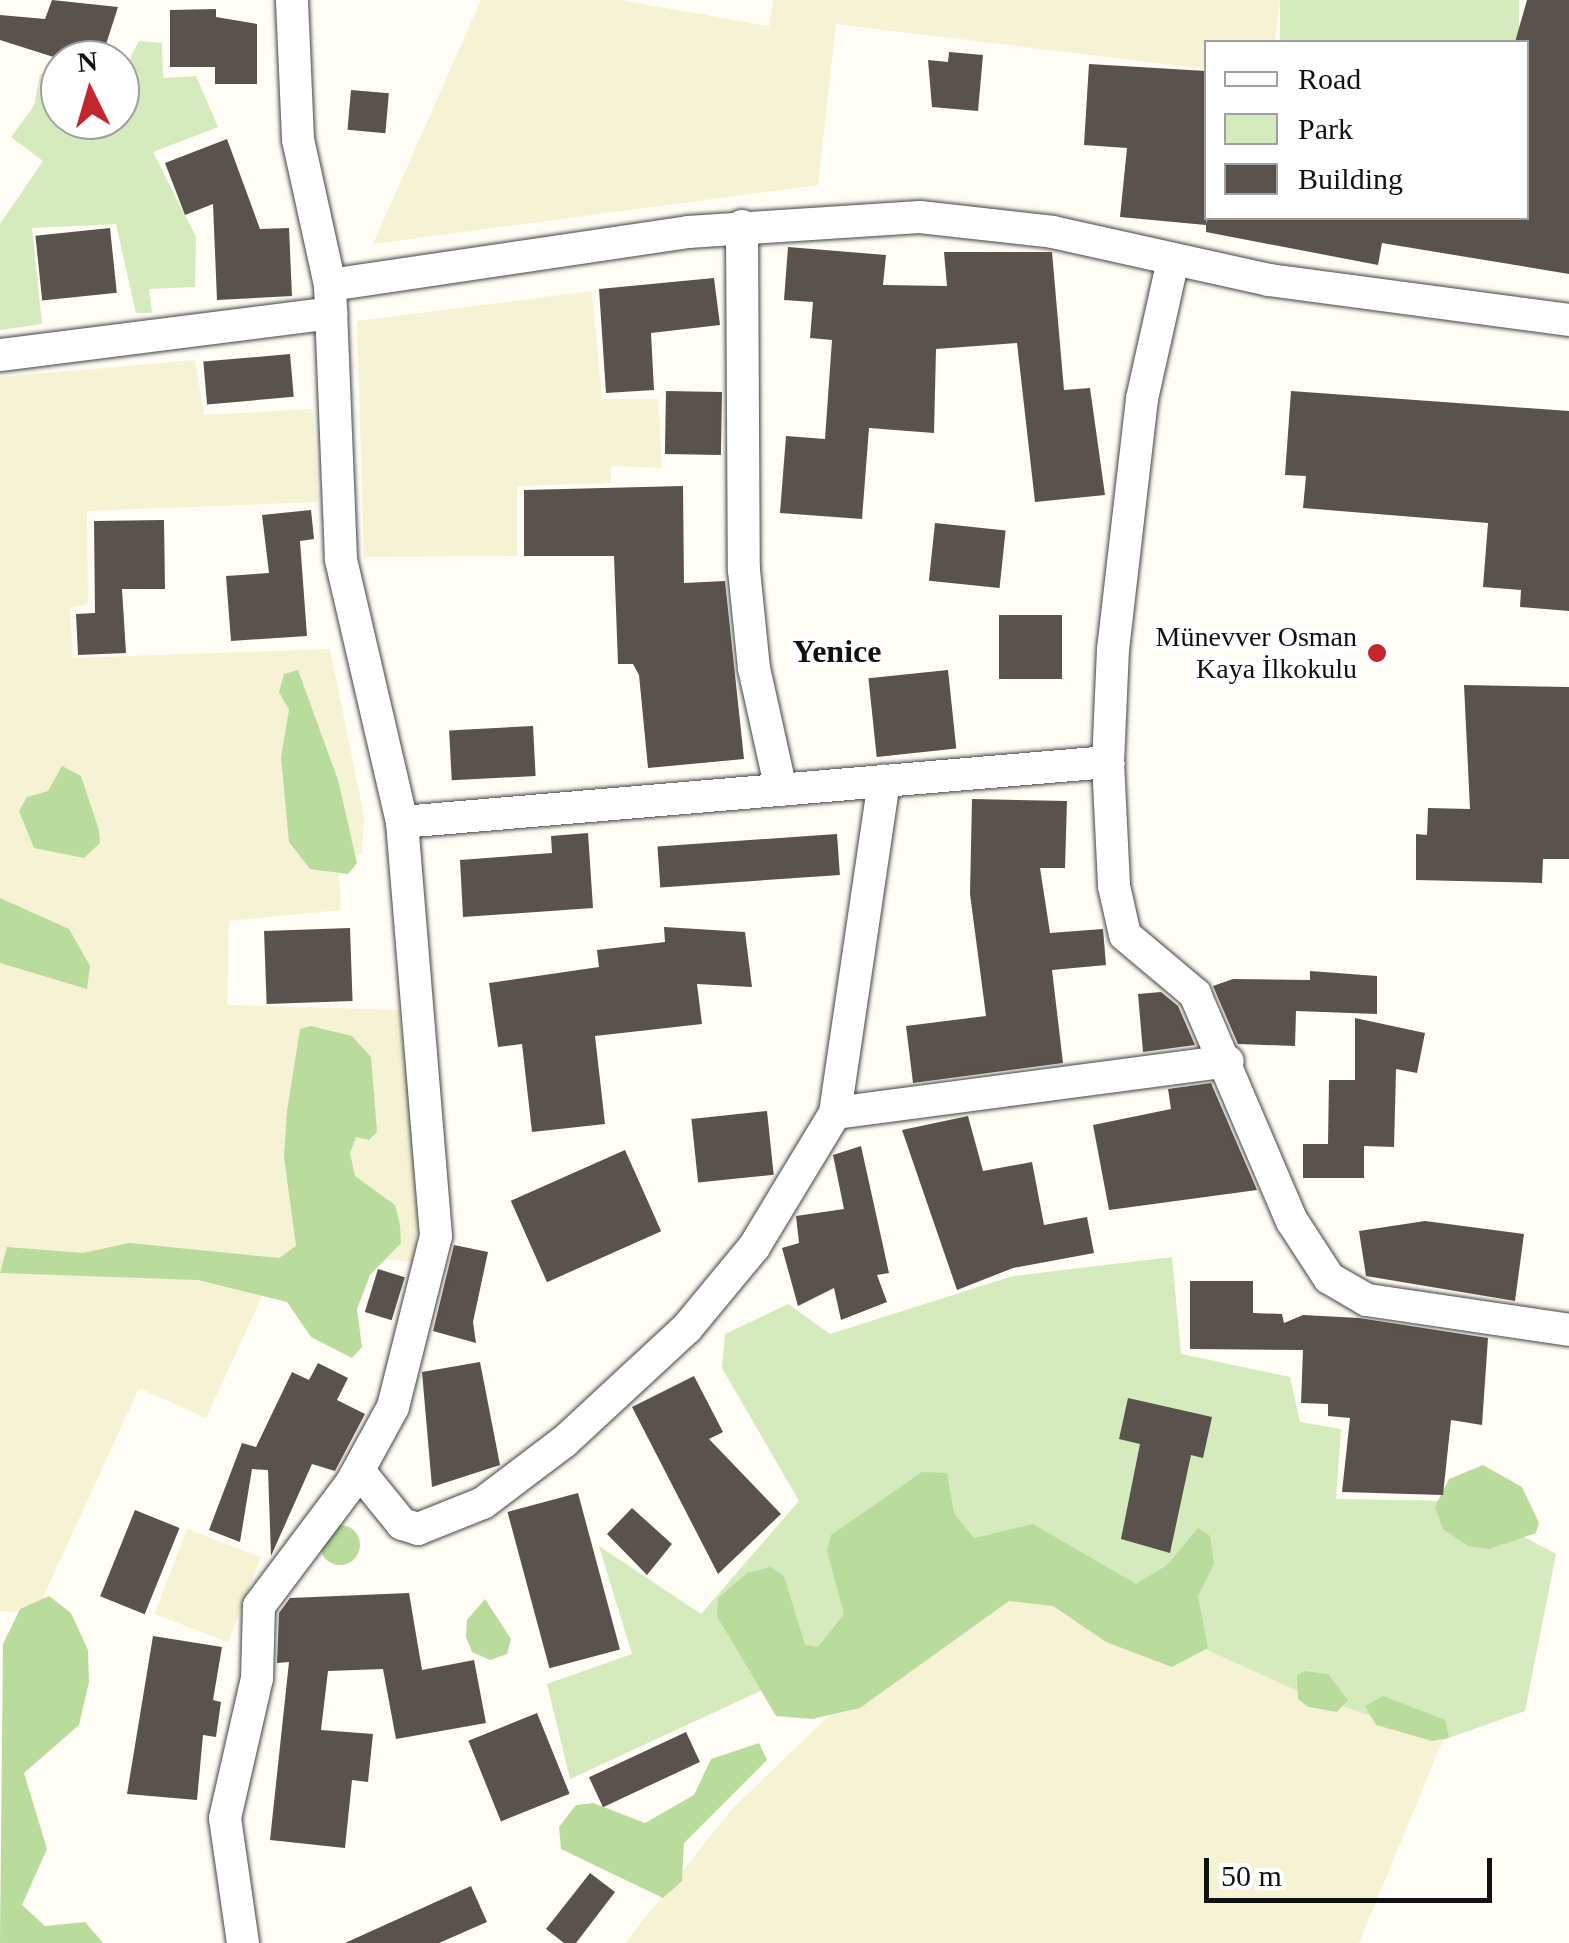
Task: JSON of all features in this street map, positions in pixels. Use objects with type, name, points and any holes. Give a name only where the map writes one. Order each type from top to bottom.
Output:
[{"type":"street","points":[[243,1943],[224,1818],[257,1678],[259,1606],[359,1471],[413,1349],[436,1236],[402,822],[341,559],[330,299],[298,139],[292,0]]},
{"type":"street","points":[[0,355],[742,226],[920,217],[1054,232],[1173,260],[1569,320]]},
{"type":"street","points":[[742,226],[744,570],[754,668],[780,790]]},
{"type":"street","points":[[1173,260],[1132,468],[1108,762],[1114,886],[1125,935],[1195,994],[1228,1062],[1292,1221],[1309,1254],[1346,1292],[1569,1330]]},
{"type":"street","points":[[402,822],[1108,762]]},
{"type":"street","points":[[359,1471],[402,1524],[418,1529],[483,1503],[687,1328],[792,1192],[836,1113],[884,781]]},
{"type":"street","points":[[836,1113],[1228,1062]]},
{"type":"shaded area","points":[[481,0],[620,0],[769,26],[773,0],[1280,0],[1275,40],[1204,40],[1204,69],[836,24],[818,185],[373,244]]},
{"type":"shaded area","points":[[592,291],[602,399],[658,399],[662,468],[611,466],[611,483],[517,486],[517,556],[364,557],[357,321]]},
{"type":"shaded area","points":[[195,360],[204,415],[313,409],[318,502],[87,511],[88,604],[70,608],[73,658],[330,649],[364,816],[362,853],[338,865],[341,910],[229,921],[227,1005],[399,1010],[419,1194],[414,1262],[374,1258],[264,1292],[206,1418],[139,1388],[36,1613],[0,1611],[0,377]]},
{"type":"shaded area","points":[[187,1529],[261,1557],[228,1642],[154,1614]]},
{"type":"shaded area","points":[[997,1582],[1086,1591],[1298,1690],[1443,1740],[1359,1943],[625,1943],[732,1809],[835,1710]]},
{"type":"green space","points":[[1280,0],[1519,0],[1519,40],[1280,40]]},
{"type":"green space","points":[[140,41],[162,43],[163,78],[196,76],[218,127],[153,152],[196,237],[195,287],[149,289],[152,313],[136,313],[116,224],[32,228],[42,324],[0,330],[0,224],[43,161],[11,137],[34,106],[40,74],[40,140],[140,140]]},
{"type":"green space","points":[[298,670],[338,780],[357,863],[348,874],[310,869],[289,842],[281,757],[289,710],[279,692],[284,674]]},
{"type":"green space","points":[[62,766],[81,776],[99,830],[100,843],[84,858],[34,848],[19,811],[27,797],[48,791]]},
{"type":"green space","points":[[0,898],[69,929],[90,966],[87,989],[0,963]]},
{"type":"green space","points":[[311,1026],[352,1036],[371,1057],[377,1132],[369,1140],[356,1137],[350,1153],[355,1176],[395,1205],[400,1225],[401,1243],[370,1275],[357,1309],[362,1347],[352,1358],[311,1337],[287,1302],[198,1280],[0,1273],[7,1247],[83,1253],[129,1243],[279,1258],[296,1246],[284,1157],[287,1111],[300,1029]]},
{"type":"green space","points":[[1172,1257],[1181,1354],[1290,1377],[1300,1422],[1341,1429],[1336,1499],[1456,1501],[1556,1554],[1525,1711],[1443,1740],[1298,1691],[1038,1574],[888,1632],[570,1779],[547,1684],[632,1654],[599,1546],[701,1614],[799,1501],[722,1368],[725,1334],[788,1304],[830,1334],[1013,1276]]},
{"type":"green space","points":[[1483,1465],[1522,1487],[1539,1523],[1536,1533],[1489,1549],[1468,1546],[1443,1529],[1435,1507],[1449,1479]]},
{"type":"green space","points":[[922,1472],[947,1473],[954,1513],[974,1538],[1033,1524],[1136,1584],[1167,1565],[1198,1528],[1210,1536],[1214,1564],[1198,1596],[1208,1648],[1172,1667],[1106,1642],[1053,1606],[1009,1601],[860,1708],[812,1719],[776,1716],[717,1616],[718,1598],[747,1573],[771,1567],[784,1576],[805,1645],[818,1647],[844,1614],[827,1551],[831,1535]]},
{"type":"green space","points":[[340,1525],[354,1531],[360,1545],[354,1559],[340,1565],[326,1559],[320,1545],[326,1531]]},
{"type":"green space","points":[[49,1596],[71,1613],[88,1650],[89,1682],[79,1725],[24,1773],[47,1849],[22,1905],[45,1926],[85,1922],[103,1943],[0,1943],[3,1644],[20,1609]]},
{"type":"green space","points":[[485,1599],[511,1639],[507,1654],[490,1660],[472,1652],[466,1637],[467,1620]]},
{"type":"green space","points":[[1305,1671],[1328,1674],[1348,1700],[1337,1712],[1308,1707],[1298,1699],[1297,1675]]},
{"type":"green space","points":[[1383,1696],[1445,1720],[1449,1738],[1432,1741],[1376,1725],[1365,1706]]},
{"type":"green space","points":[[759,1743],[767,1760],[684,1843],[682,1881],[663,1898],[561,1849],[559,1827],[576,1805],[593,1803],[645,1823],[694,1795],[711,1759]]},
{"type":"building","points":[[52,0],[118,7],[107,40],[40,40],[40,53],[0,40],[0,15],[45,19]]},
{"type":"building","points":[[1527,0],[1569,0],[1569,274],[1382,243],[1378,265],[1206,232],[1206,225],[1120,217],[1127,148],[1084,145],[1089,64],[1204,71],[1206,224],[1207,220],[1529,220],[1529,40],[1516,40]]},
{"type":"building","points":[[216,9],[216,17],[257,24],[257,84],[215,84],[215,67],[170,67],[170,10]]},
{"type":"building","points":[[949,52],[983,55],[978,111],[932,107],[928,60],[948,62]]},
{"type":"building","points":[[351,90],[389,93],[385,133],[348,130]]},
{"type":"building","points":[[227,139],[260,229],[289,228],[292,296],[217,300],[213,204],[185,215],[165,163]]},
{"type":"building","points":[[110,228],[117,293],[42,300],[35,236]]},
{"type":"building","points":[[788,247],[886,255],[883,285],[947,286],[944,252],[1052,252],[1064,390],[1090,388],[1105,495],[1035,502],[1017,343],[936,349],[934,433],[869,428],[862,519],[780,513],[786,436],[825,439],[832,340],[810,338],[813,302],[784,300]]},
{"type":"building","points":[[714,278],[720,325],[651,333],[654,390],[606,393],[599,289]]},
{"type":"building","points":[[290,354],[294,397],[207,404],[203,362]]},
{"type":"building","points":[[666,391],[722,392],[721,455],[665,454]]},
{"type":"building","points":[[1291,391],[1569,411],[1569,611],[1520,607],[1521,590],[1483,587],[1488,523],[1303,508],[1306,476],[1285,475]]},
{"type":"building","points":[[683,486],[684,583],[725,581],[744,759],[648,768],[639,675],[633,664],[618,664],[614,556],[524,556],[524,490]]},
{"type":"building","points":[[311,510],[314,539],[300,541],[307,636],[231,641],[226,576],[269,573],[262,515]]},
{"type":"building","points":[[164,520],[165,589],[122,589],[126,653],[78,655],[76,614],[95,613],[94,521]]},
{"type":"building","points":[[935,523],[1006,530],[1000,588],[929,581]]},
{"type":"building","points":[[999,615],[1062,615],[1062,679],[999,679]]},
{"type":"building","points":[[948,670],[956,749],[877,757],[868,678]]},
{"type":"building","points":[[1464,685],[1569,687],[1569,859],[1543,859],[1542,883],[1416,880],[1416,834],[1427,835],[1428,808],[1470,809]]},
{"type":"building","points":[[533,726],[536,776],[452,780],[449,730]]},
{"type":"building","points":[[972,799],[1067,801],[1065,868],[1040,868],[1050,933],[1103,929],[1106,965],[1052,970],[1063,1063],[913,1083],[906,1026],[986,1016],[970,894]]},
{"type":"building","points":[[588,833],[593,908],[463,917],[460,860],[552,853],[551,836]]},
{"type":"building","points":[[837,834],[840,875],[660,887],[657,847]]},
{"type":"building","points":[[664,927],[745,932],[752,987],[697,984],[702,1024],[595,1036],[605,1124],[532,1132],[522,1044],[498,1047],[489,983],[599,967],[597,950],[665,942]]},
{"type":"building","points":[[350,928],[353,1001],[267,1004],[264,931]]},
{"type":"building","points":[[1310,971],[1377,976],[1377,1014],[1296,1011],[1295,1046],[1238,1044],[1213,986],[1233,979],[1310,980]]},
{"type":"building","points":[[1161,992],[1178,1006],[1195,1045],[1143,1052],[1138,994]]},
{"type":"building","points":[[1355,1018],[1425,1033],[1417,1073],[1396,1069],[1394,1147],[1364,1146],[1364,1178],[1303,1178],[1303,1144],[1328,1144],[1329,1080],[1355,1080]]},
{"type":"building","points":[[1211,1083],[1257,1190],[1109,1210],[1093,1125],[1171,1109],[1168,1089]]},
{"type":"building","points":[[767,1111],[774,1175],[698,1183],[691,1119]]},
{"type":"building","points":[[968,1116],[983,1171],[1032,1162],[1044,1225],[1087,1217],[1094,1253],[1013,1268],[957,1290],[902,1130]]},
{"type":"building","points":[[861,1146],[889,1273],[877,1275],[887,1302],[841,1320],[834,1288],[798,1306],[782,1248],[799,1243],[796,1216],[844,1209],[833,1155]]},
{"type":"building","points":[[625,1150],[661,1231],[547,1282],[511,1201]]},
{"type":"building","points":[[1425,1221],[1524,1234],[1515,1301],[1366,1276],[1359,1231]]},
{"type":"building","points":[[454,1245],[488,1252],[473,1322],[476,1343],[433,1331]]},
{"type":"building","points":[[378,1269],[405,1277],[392,1320],[365,1312]]},
{"type":"building","points":[[1190,1281],[1253,1281],[1253,1313],[1282,1314],[1284,1323],[1303,1315],[1359,1318],[1488,1338],[1482,1425],[1451,1420],[1443,1495],[1342,1492],[1350,1418],[1328,1416],[1328,1404],[1301,1403],[1303,1350],[1190,1349]]},
{"type":"building","points":[[480,1362],[500,1465],[432,1487],[422,1372]]},
{"type":"building","points":[[318,1363],[348,1378],[337,1400],[365,1414],[335,1471],[312,1464],[271,1556],[268,1470],[252,1469],[240,1542],[209,1530],[242,1443],[256,1447],[292,1372],[309,1380]]},
{"type":"building","points":[[694,1376],[723,1432],[709,1439],[781,1514],[718,1574],[632,1407]]},
{"type":"building","points":[[1128,1398],[1212,1417],[1203,1458],[1191,1455],[1170,1553],[1121,1539],[1140,1444],[1119,1439]]},
{"type":"building","points":[[578,1493],[620,1649],[549,1668],[507,1512]]},
{"type":"building","points":[[632,1508],[672,1544],[647,1575],[607,1534]]},
{"type":"building","points":[[135,1510],[180,1528],[145,1614],[100,1596]]},
{"type":"building","points":[[409,1593],[422,1670],[474,1660],[486,1723],[396,1739],[383,1669],[328,1671],[321,1730],[373,1734],[368,1782],[352,1780],[345,1848],[270,1840],[289,1662],[277,1663],[279,1613],[290,1598]]},
{"type":"building","points":[[153,1636],[222,1647],[213,1700],[221,1702],[216,1737],[203,1735],[197,1800],[127,1794]]},
{"type":"building","points":[[537,1713],[570,1794],[501,1821],[468,1741]]},
{"type":"building","points":[[686,1732],[700,1762],[603,1807],[589,1777]]},
{"type":"building","points":[[590,1873],[615,1892],[576,1943],[564,1943],[546,1929]]},
{"type":"building","points":[[471,1886],[487,1922],[439,1943],[345,1943]]},
{"type":"place","name":"Münevver Osman Kaya İlkokulu","points":[[1377,653]]},
{"type":"district","name":"Yenice","points":[[837,651]]}]
